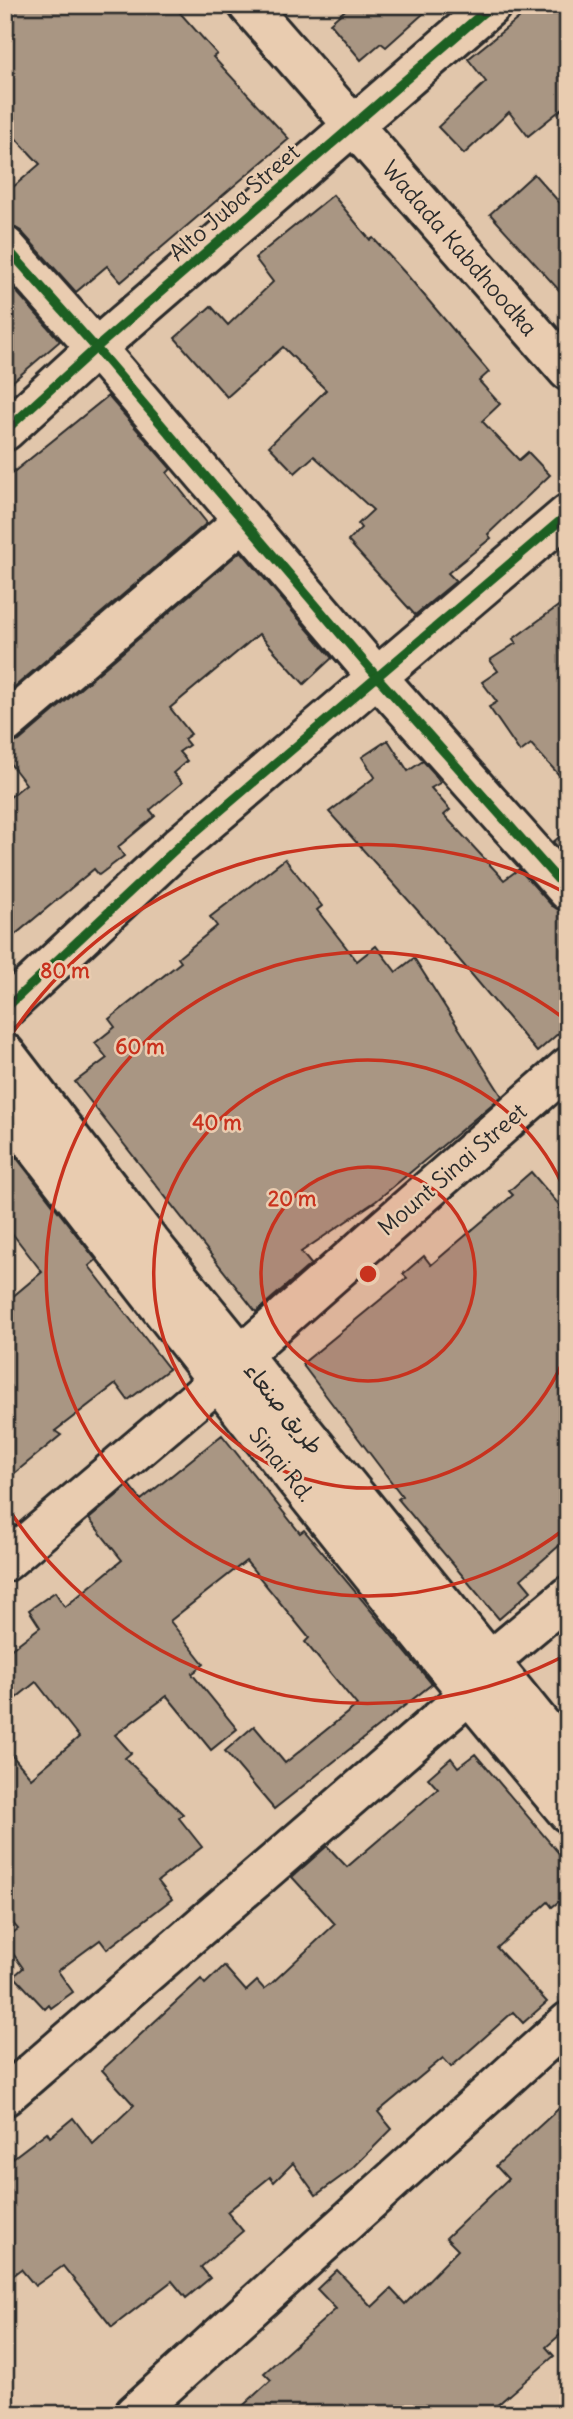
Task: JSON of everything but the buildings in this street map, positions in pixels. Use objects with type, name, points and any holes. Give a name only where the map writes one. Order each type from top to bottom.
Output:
[{"type":"street","name":"Wadada Kabdhoodka","points":[[248,5],[568,371]]},
{"type":"street","name":"Alto Juba Street","points":[[5,431],[96,348],[492,5]]},
{"type":"street","points":[[5,246],[96,348],[378,678],[568,891]]},
{"type":"street","points":[[5,1009],[179,846],[568,514]]},
{"type":"street","points":[[5,724],[243,521]]},
{"type":"street","name":"طريق صنعاء","points":[[5,1053],[229,1368],[489,1662],[568,1758]]},
{"type":"street","name":"Mount Sinai Street","points":[[5,1562],[229,1368],[568,1067]]},
{"type":"street","name":"Sinai Rd.","points":[[5,1107],[229,1368],[468,1695],[568,1813]]},
{"type":"street","points":[[489,1662],[568,1596]]},
{"type":"street","points":[[5,2096],[468,1695]]},
{"type":"street","points":[[134,2414],[568,2022]]},
{"type":"cycle path","points":[[5,431],[96,348],[492,5]]},
{"type":"cycle path","points":[[5,246],[96,348],[378,678],[568,891]]},
{"type":"cycle path","points":[[5,1009],[179,846],[568,514]]}]
